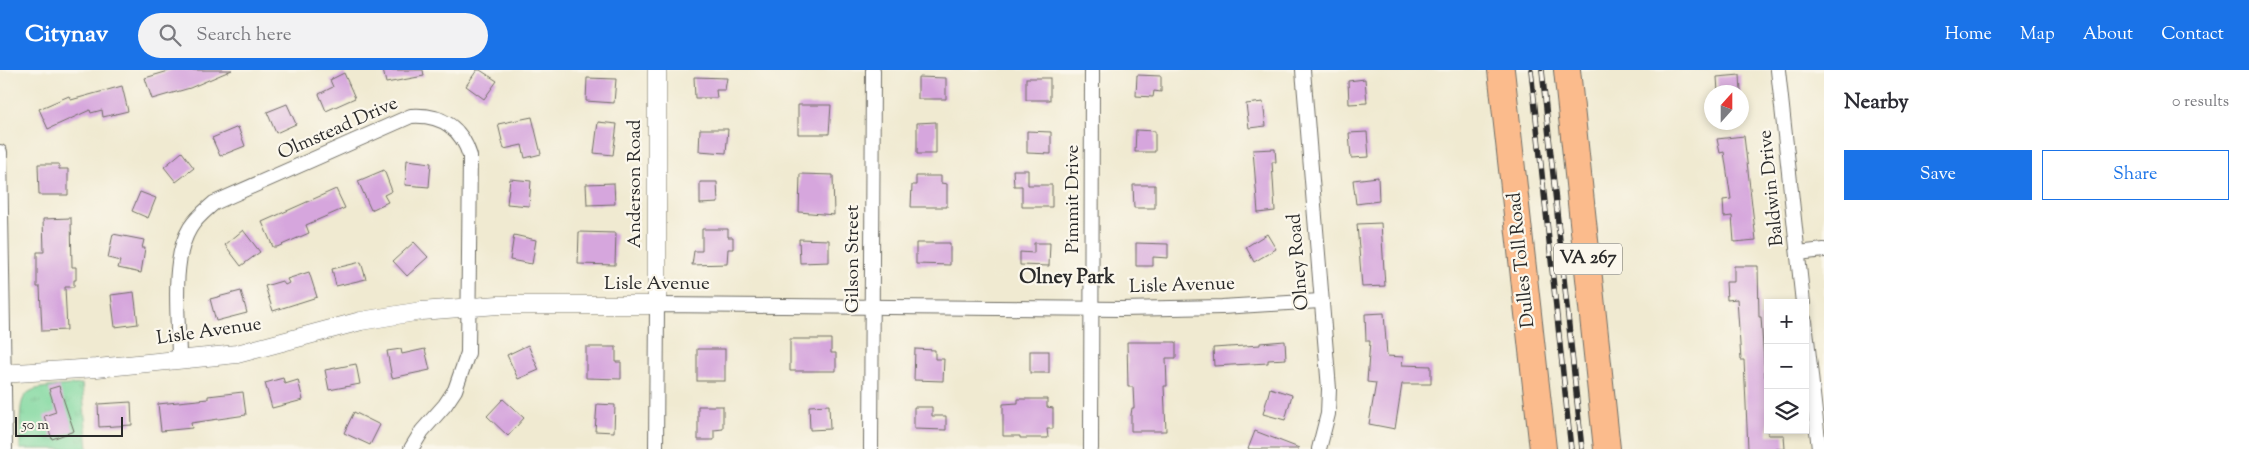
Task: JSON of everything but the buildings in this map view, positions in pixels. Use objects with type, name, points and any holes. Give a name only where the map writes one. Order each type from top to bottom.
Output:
[{"type":"highway","name":"Dulles Toll Road","points":[[1502,70],[1543,449]]},
{"type":"highway","name":"VA 267","points":[[1567,70],[1607,449]]},
{"type":"street","name":"Anderson Road","points":[[656,449],[657,70]]},
{"type":"street","name":"Gilson Street","points":[[871,449],[873,70]]},
{"type":"street","name":"Pimmit Drive","points":[[1091,449],[1092,70]]},
{"type":"street","name":"Olney Road","points":[[1303,70],[1320,301],[1329,389],[1328,414],[1320,449]]},
{"type":"street","name":"Baldwin Drive","points":[[1778,70],[1803,299]]},
{"type":"street","name":"Olmstead Drive","points":[[179,359],[178,262],[186,237],[201,214],[214,203],[411,116],[437,118],[448,123],[459,132],[466,143],[470,156],[468,353],[463,373],[455,390],[445,405],[422,431],[411,449]]},
{"type":"street","points":[[0,152],[2,374],[5,449]]},
{"type":"street","points":[[1798,253],[1824,250]]},
{"type":"street","name":"Lisle Avenue","points":[[2,374],[97,368],[248,351],[361,321],[421,311],[498,305],[1091,309],[1222,307],[1320,301]]},
{"type":"street","points":[[1808,344],[1821,434],[1819,449]]},
{"type":"green space","points":[[82,384],[88,449],[20,449],[22,401],[27,394],[45,387]]},
{"type":"railway","points":[[1531,70],[1571,449]]},
{"type":"railway","points":[[1542,70],[1582,449]]},
{"type":"district","name":"Olney Park","points":[[1067,278]]}]
